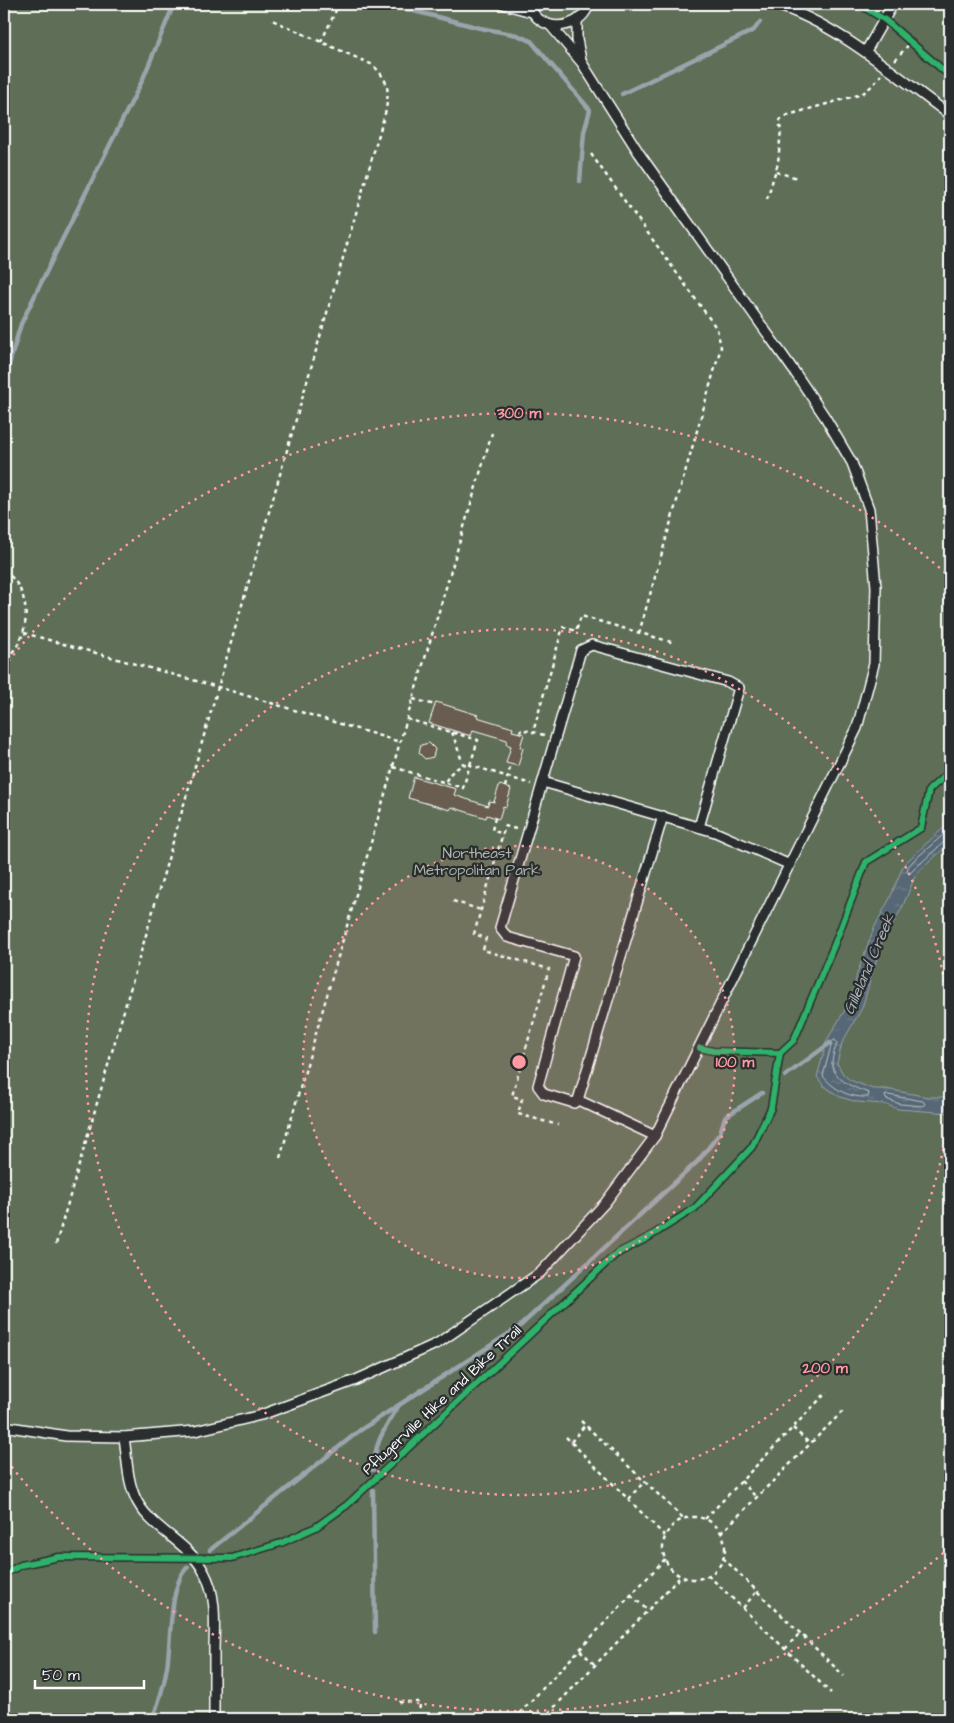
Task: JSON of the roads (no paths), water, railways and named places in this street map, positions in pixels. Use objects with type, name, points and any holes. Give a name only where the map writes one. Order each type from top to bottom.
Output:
[{"type":"lane","points":[[503,4],[530,8],[540,20],[550,25],[564,26],[577,21],[590,5]]},
{"type":"lane","points":[[773,4],[790,9],[866,51],[887,69],[950,115]]},
{"type":"lane","points":[[866,51],[893,4]]},
{"type":"lane","points":[[577,21],[577,40],[582,63]]},
{"type":"lane","points":[[4,1426],[66,1436],[124,1437],[196,1431],[262,1415],[356,1380],[438,1343],[540,1273],[605,1203],[655,1136],[857,728],[874,664],[876,587],[870,509],[852,463],[825,417],[750,307],[639,153],[582,63],[550,25]]},
{"type":"lane","points":[[663,816],[578,1100],[574,1103],[544,1094],[538,1086],[574,956],[507,937],[500,928],[581,650],[592,645],[728,682],[739,688],[699,827]]},
{"type":"lane","points":[[543,782],[715,832],[790,865]]},
{"type":"lane","points":[[578,1100],[655,1136]]},
{"type":"lane","points":[[124,1437],[130,1482],[135,1498],[146,1514],[197,1559],[205,1573],[211,1591],[214,1613],[214,1719]]},
{"type":"lane","points":[[4,1714],[14,1719]]},
{"type":"water","name":"Gilleland Creek","points":[[950,822],[950,843],[916,874],[902,908],[881,944],[862,1008],[842,1043],[837,1063],[843,1074],[850,1080],[873,1089],[886,1089],[928,1097],[950,1097],[950,1113],[898,1109],[884,1104],[857,1102],[840,1097],[824,1086],[817,1077],[827,1040],[852,998],[857,974],[874,928],[890,898],[904,864]]},
{"type":"waterway","points":[[4,381],[21,324],[142,81],[174,4]]},
{"type":"waterway","points":[[387,4],[480,28],[517,35],[531,41],[590,110],[584,132],[580,181]]},
{"type":"waterway","points":[[622,94],[754,30],[760,22]]},
{"type":"waterway","points":[[785,1076],[830,1043]]},
{"type":"waterway","points":[[210,1550],[359,1431],[519,1327],[698,1161],[720,1133],[725,1117],[762,1093]]},
{"type":"waterway","points":[[373,1470],[378,1443],[399,1405]]},
{"type":"waterway","points":[[373,1490],[375,1632]]},
{"type":"waterway","points":[[152,1719],[166,1674],[177,1586],[188,1567]]},
{"type":"park label","name":"Northeast Metropolitan Park","points":[[477,862]]}]
